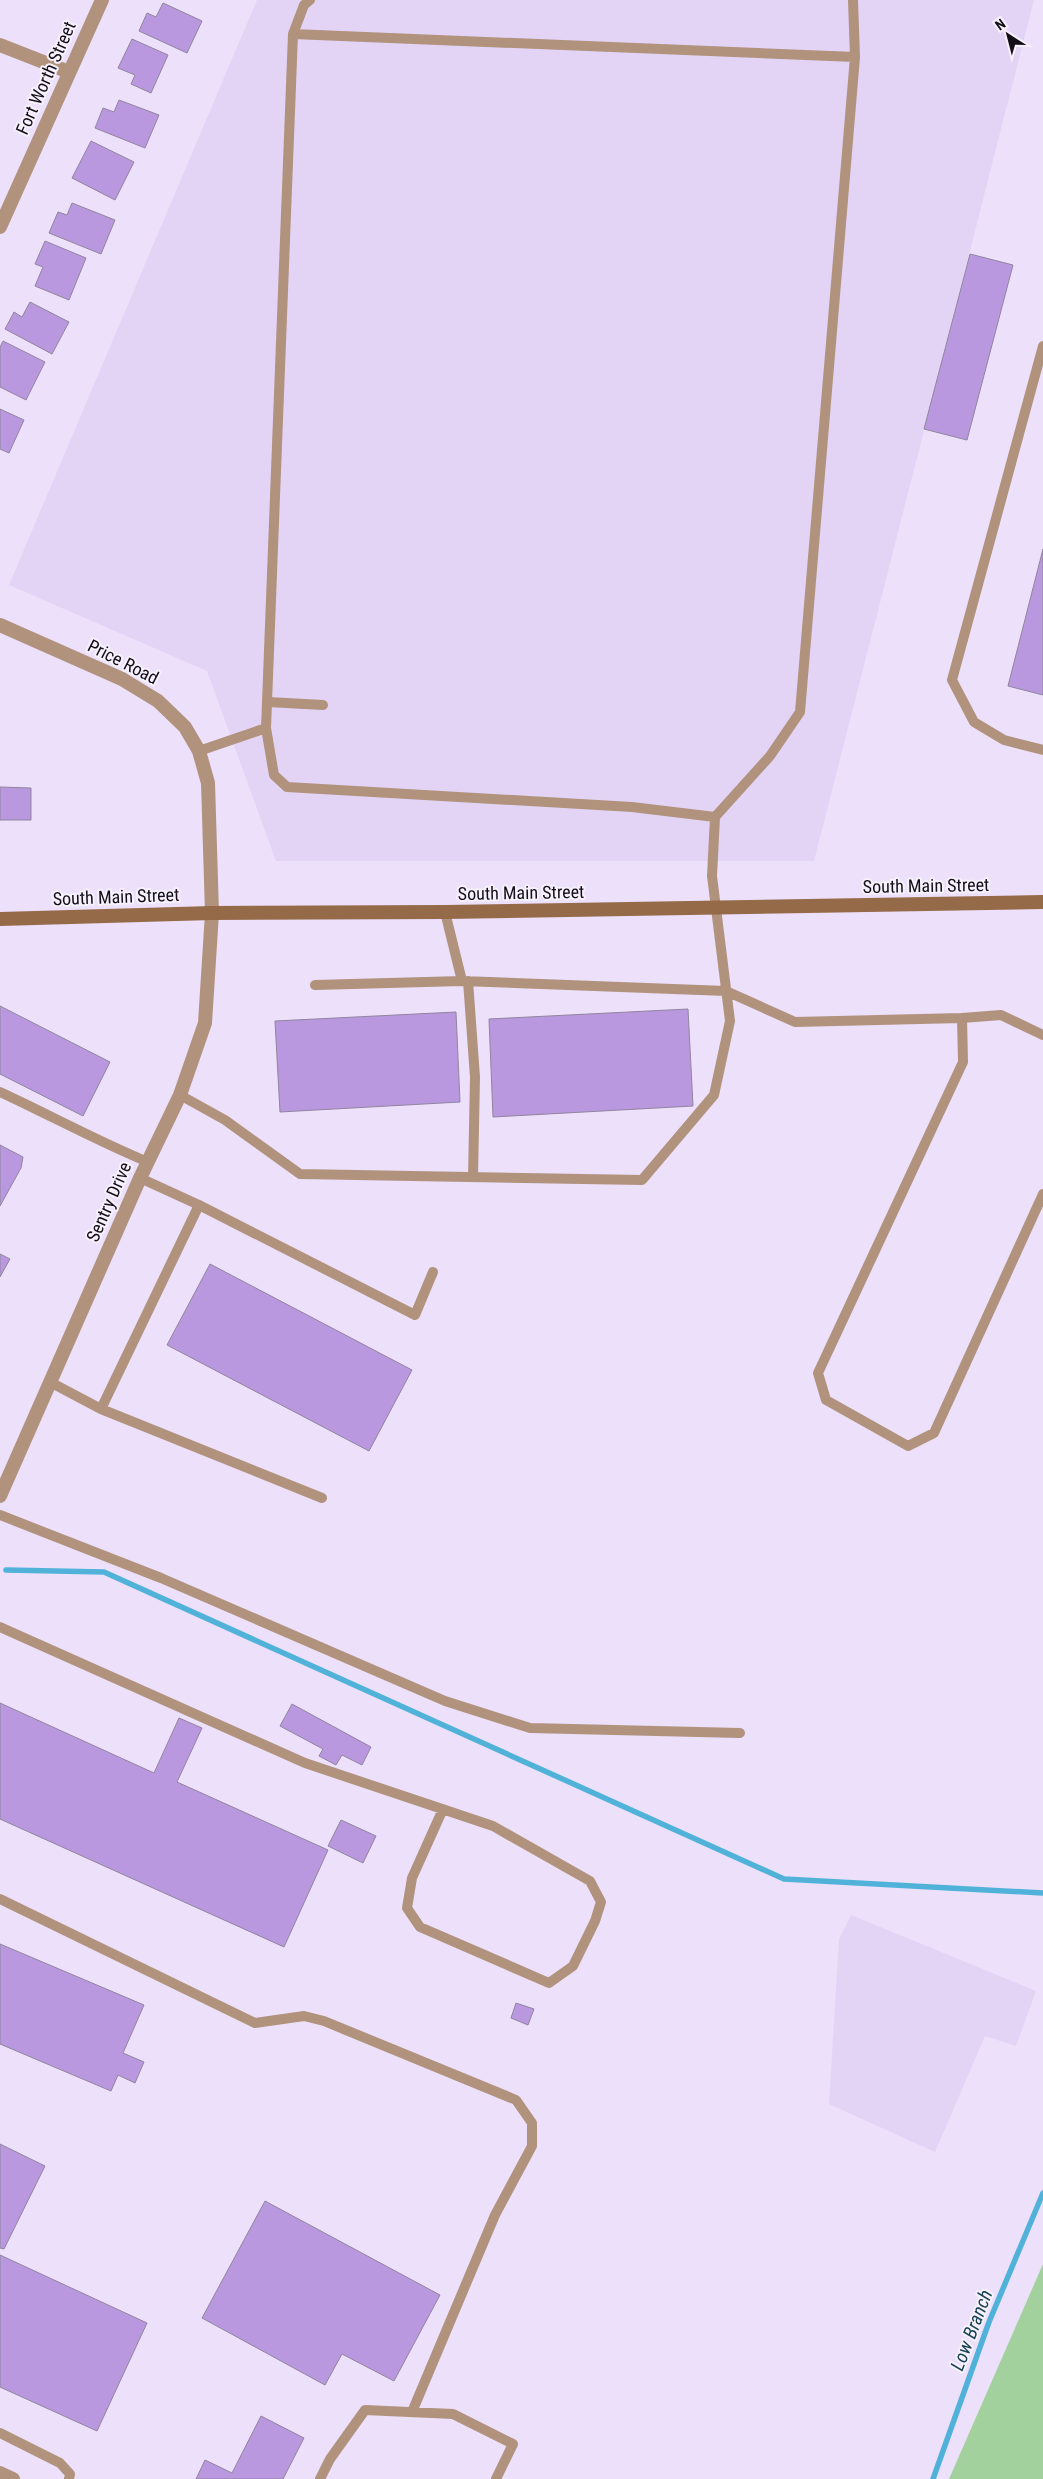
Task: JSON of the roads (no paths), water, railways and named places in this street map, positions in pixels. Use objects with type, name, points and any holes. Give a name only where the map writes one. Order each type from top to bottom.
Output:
[{"type":"main road","name":"South Main Street","points":[[0,919],[212,913],[716,909],[1043,902]]},
{"type":"street","name":"Fort Worth Street","points":[[0,227],[102,0]]},
{"type":"street","points":[[0,45],[69,72]]},
{"type":"street","name":"Price Road","points":[[0,625],[122,679],[158,701],[184,727],[199,751],[208,783],[212,913]]},
{"type":"street","name":"Sentry Drive","points":[[0,1496],[140,1178],[180,1095],[205,1022],[212,913]]},
{"type":"street","points":[[0,2474],[13,2479]]},
{"type":"lane","points":[[310,0],[304,5],[293,34],[266,728],[274,775],[287,787],[632,807],[715,817]]},
{"type":"lane","points":[[180,1095],[226,1120],[300,1174],[642,1180],[714,1095],[730,1021],[712,876],[715,817],[770,756],[800,712],[855,57],[853,0]]},
{"type":"lane","points":[[293,34],[855,57]]},
{"type":"lane","points":[[1043,346],[952,680],[974,722],[1004,740],[1043,750]]},
{"type":"lane","points":[[268,702],[323,705]]},
{"type":"lane","points":[[199,751],[266,728]]},
{"type":"lane","points":[[444,912],[465,981],[475,1077],[473,1177]]},
{"type":"lane","points":[[315,986],[465,981],[726,992],[795,1022],[962,1018],[1001,1015],[1043,1035]]},
{"type":"lane","points":[[962,1018],[963,1062],[818,1373],[826,1400],[908,1446],[934,1433],[1043,1194]]},
{"type":"lane","points":[[0,1092],[64,1122],[105,1144],[148,1162]]},
{"type":"lane","points":[[140,1178],[415,1315],[433,1272]]},
{"type":"lane","points":[[101,1409],[199,1206]]},
{"type":"lane","points":[[50,1382],[101,1409],[322,1498]]},
{"type":"lane","points":[[0,1515],[161,1578],[445,1701],[530,1728],[740,1733]]},
{"type":"lane","points":[[0,1627],[305,1762],[443,1809],[492,1826],[590,1880],[601,1902],[595,1921],[573,1966],[549,1983],[420,1926],[407,1908],[412,1878],[443,1809]]},
{"type":"lane","points":[[0,1898],[256,2023],[304,2016],[324,2021],[516,2100],[532,2123],[532,2146],[495,2216],[412,2412]]},
{"type":"lane","points":[[320,2479],[330,2459],[366,2410],[453,2414],[513,2444],[496,2479]]},
{"type":"lane","points":[[0,2433],[60,2462],[70,2474],[69,2479]]},
{"type":"waterway","points":[[6,1570],[104,1572],[784,1879],[1043,1893]]},
{"type":"waterway","name":"Low Branch","points":[[933,2479],[989,2322],[1043,2193]]}]
